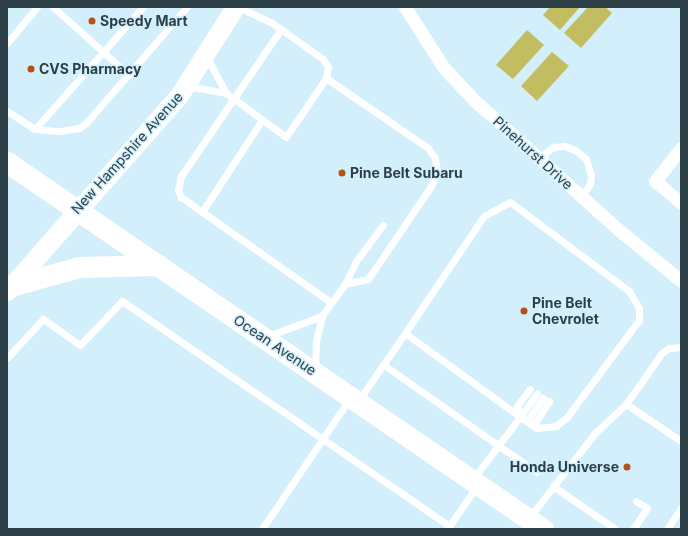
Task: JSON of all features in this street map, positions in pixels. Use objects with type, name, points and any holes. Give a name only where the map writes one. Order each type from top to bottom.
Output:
[{"type":"main road","name":"New Hampshire Avenue","points":[[9,288],[186,86],[235,7]]},
{"type":"main road","name":"Ocean Avenue","points":[[7,162],[314,371],[535,524]]},
{"type":"main road","points":[[9,288],[79,267],[159,266]]},
{"type":"street","name":"Pinehurst Drive","points":[[405,7],[444,68],[474,100],[581,196],[681,281]]},
{"type":"street","points":[[681,148],[655,181],[681,203]]},
{"type":"lane","points":[[7,44],[37,7]]},
{"type":"lane","points":[[53,7],[129,75]]},
{"type":"lane","points":[[35,128],[143,7]]},
{"type":"lane","points":[[7,111],[26,126],[60,131],[79,128],[129,75],[187,7]]},
{"type":"lane","points":[[186,86],[229,96],[286,137],[326,78],[328,67],[323,59],[281,29],[238,7]]},
{"type":"lane","points":[[281,29],[229,96],[178,183],[181,197],[332,303]]},
{"type":"lane","points":[[206,56],[229,96]]},
{"type":"lane","points":[[326,78],[428,148],[436,164],[437,172],[431,186],[368,279],[345,284]]},
{"type":"lane","points":[[202,212],[262,120]]},
{"type":"lane","points":[[539,158],[553,147],[564,146],[575,150],[586,160],[591,175],[590,184],[581,196]]},
{"type":"lane","points":[[262,529],[322,440],[354,399],[384,365],[405,333],[484,216],[510,202],[629,291],[639,308],[639,320],[567,417],[556,426],[537,428],[533,426],[405,333]]},
{"type":"lane","points":[[314,371],[316,341],[322,316],[345,284],[356,261],[383,225]]},
{"type":"lane","points":[[7,358],[43,319],[80,345],[122,301],[448,528],[475,482],[518,415],[543,398]]},
{"type":"lane","points":[[264,338],[322,316]]},
{"type":"lane","points":[[535,524],[553,486],[595,433],[626,404],[662,353],[669,348],[681,347]]},
{"type":"lane","points":[[384,365],[536,472]]},
{"type":"lane","points":[[518,415],[517,406],[530,389]]},
{"type":"lane","points":[[533,426],[543,398]]},
{"type":"lane","points":[[527,421],[543,398]]},
{"type":"lane","points":[[626,404],[681,441]]},
{"type":"lane","points":[[553,486],[615,529]]},
{"type":"lane","points":[[633,529],[647,508],[636,501]]},
{"type":"lane","points":[[667,529],[681,508]]},
{"type":"shaded area","points":[[550,7],[580,7],[560,30],[543,15]]},
{"type":"shaded area","points":[[588,7],[605,7],[612,13],[581,48],[564,33]]},
{"type":"shaded area","points":[[527,30],[544,45],[513,79],[496,65]]},
{"type":"shaded area","points":[[552,52],[569,66],[537,101],[521,86]]},
{"type":"place","name":"Speedy Mart","points":[[92,21]]},
{"type":"place","name":"CVS Pharmacy","points":[[31,69]]},
{"type":"place","name":"Pine Belt Subaru","points":[[342,173]]},
{"type":"place","name":"Pine Belt Chevrolet","points":[[524,311]]},
{"type":"place","name":"Honda Universe","points":[[627,467]]}]
